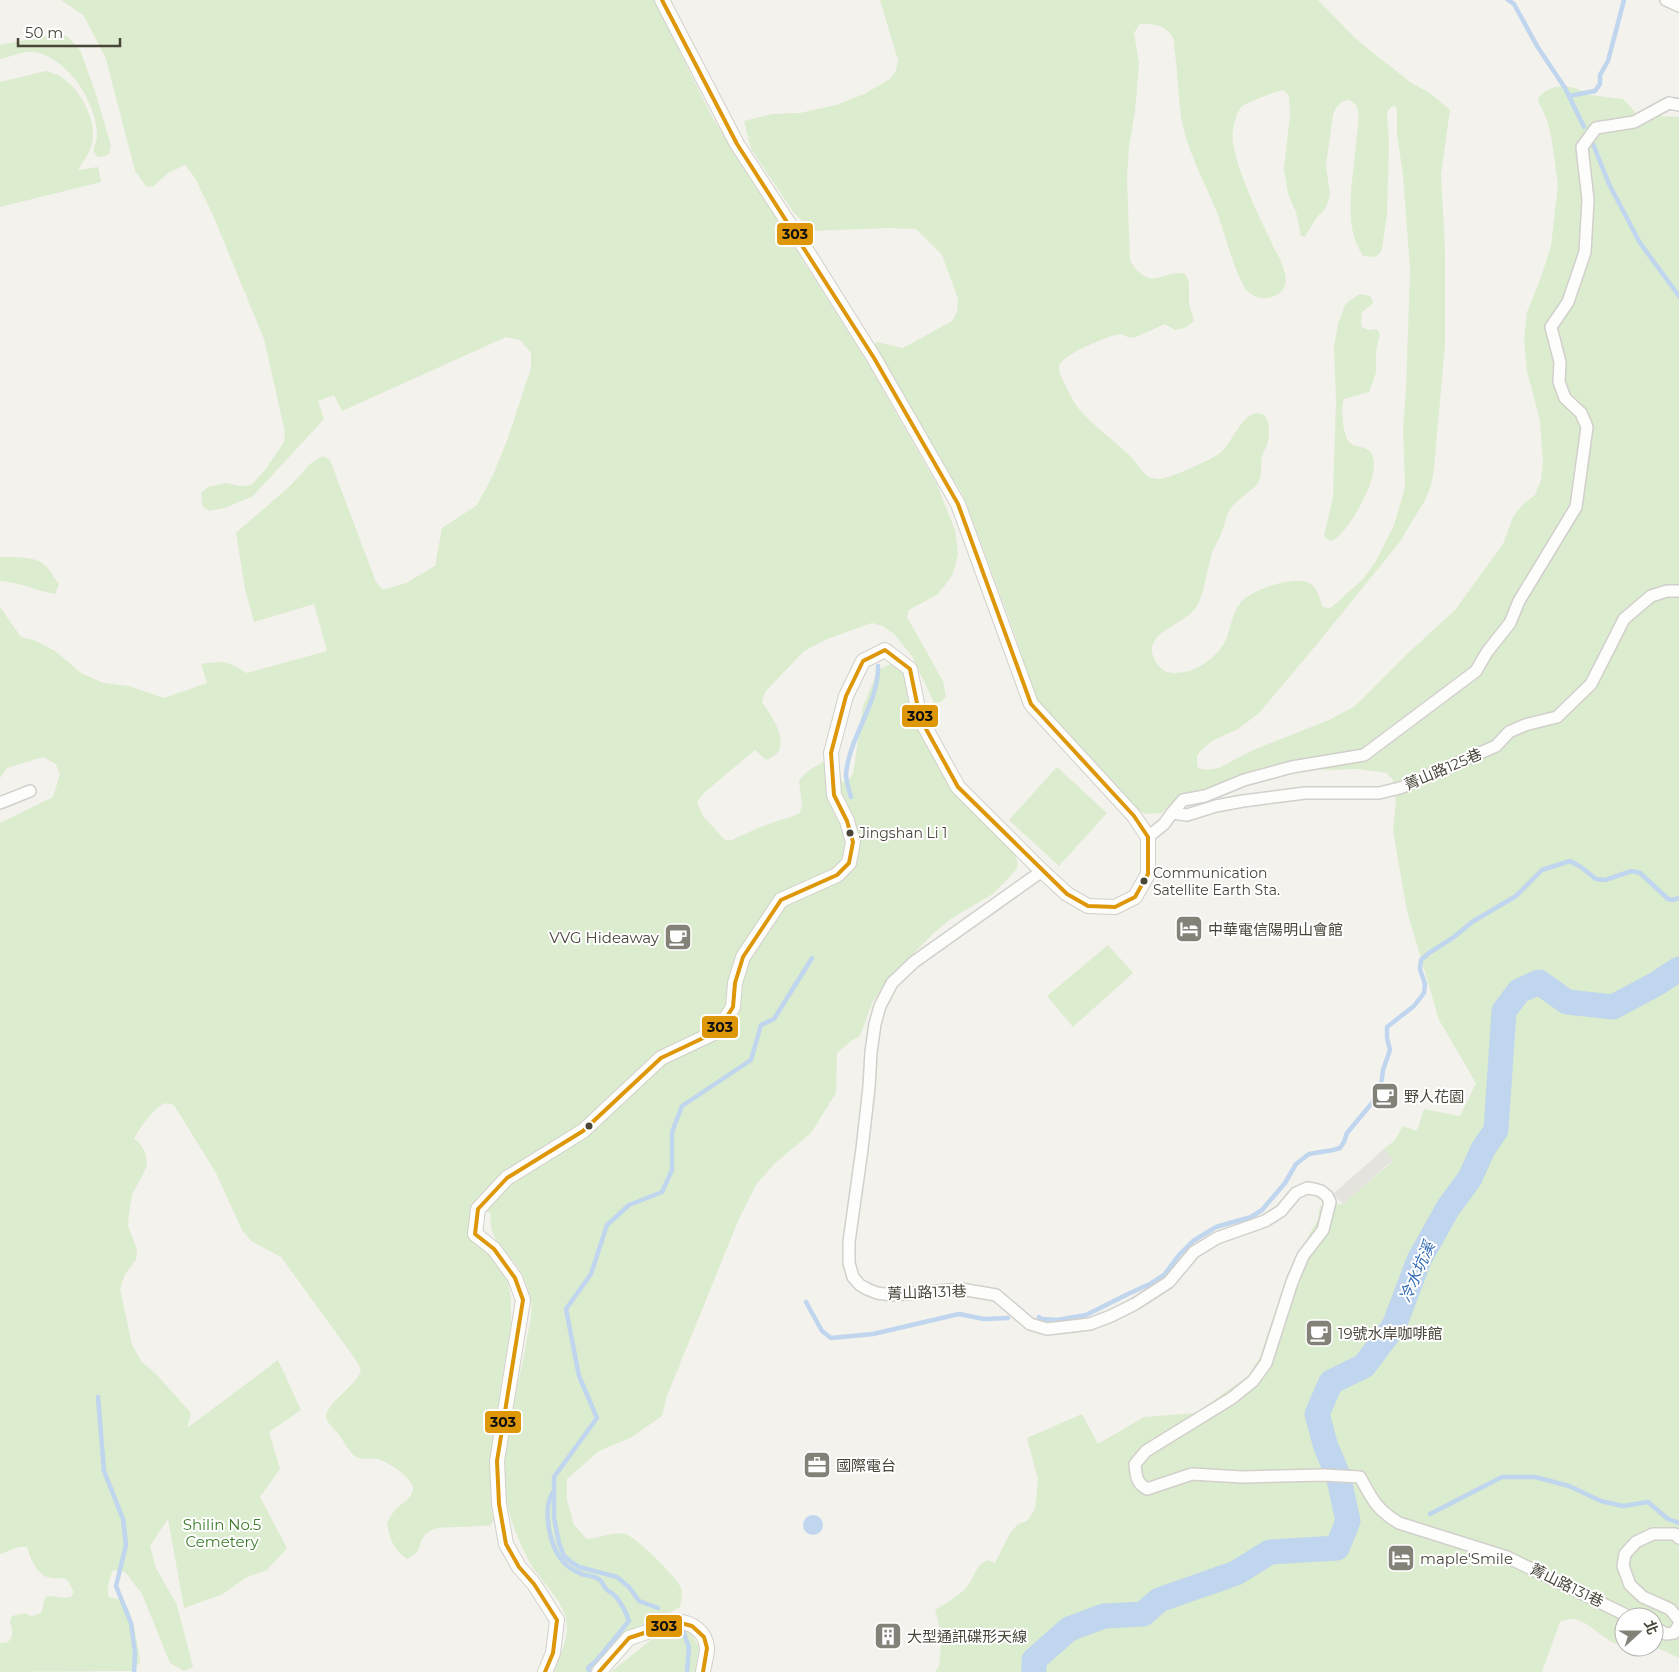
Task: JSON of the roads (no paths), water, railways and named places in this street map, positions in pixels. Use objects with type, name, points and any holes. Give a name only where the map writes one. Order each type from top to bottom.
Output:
[{"type":"street","points":[[545,1672],[553,1654],[557,1620],[534,1584],[519,1567],[506,1544],[499,1504],[497,1461],[523,1300],[515,1278],[494,1249],[475,1234],[478,1209],[507,1178],[583,1131],[661,1058],[718,1031],[732,1007],[735,983],[743,957],[781,900],[837,875],[849,863],[853,842],[847,821],[834,795],[831,753],[846,696],[863,661],[885,650],[910,669],[920,718],[958,787],[1067,894],[1088,906],[1115,907],[1134,897],[1148,874],[1148,837],[1134,816],[1031,704],[958,504],[859,335],[810,256],[736,144],[662,0]]},
{"type":"street","points":[[1666,0],[1679,6]]},
{"type":"street","points":[[1148,837],[1164,824],[1183,800],[1205,796],[1244,780],[1292,766],[1364,756],[1476,671],[1487,652],[1510,623],[1519,601],[1576,507],[1586,426],[1581,413],[1565,398],[1559,382],[1560,362],[1551,327],[1568,302],[1585,252],[1588,200],[1582,147],[1596,128],[1634,122],[1670,103],[1679,105]]},
{"type":"street","name":"菁山路125巷","points":[[1172,813],[1187,815],[1216,806],[1305,793],[1380,793],[1400,788],[1488,750],[1496,746],[1509,732],[1517,728],[1557,717],[1591,684],[1624,619],[1651,596],[1679,591]]},
{"type":"street","points":[[0,803],[30,791]]},
{"type":"street","name":"菁山路131巷","points":[[1042,871],[914,962],[892,983],[880,1006],[870,1052],[869,1087],[862,1149],[848,1242],[848,1263],[853,1277],[860,1285],[867,1289],[892,1295],[961,1289],[996,1295],[1030,1324],[1047,1329],[1090,1324],[1135,1304],[1169,1282],[1194,1252],[1217,1238],[1265,1221],[1281,1210],[1296,1193],[1307,1188],[1321,1191],[1330,1202],[1323,1230],[1303,1256],[1292,1282],[1266,1363],[1253,1381],[1232,1398],[1146,1451],[1135,1464],[1140,1485],[1146,1489],[1192,1474],[1242,1477],[1324,1475],[1360,1477],[1374,1503],[1383,1513],[1399,1523],[1507,1557],[1614,1609]]},
{"type":"street","points":[[1679,1538],[1675,1534],[1653,1534],[1636,1542],[1625,1554],[1623,1566],[1630,1585],[1643,1596],[1670,1609],[1679,1620]]},
{"type":"street","points":[[599,1672],[629,1638],[684,1621],[699,1631],[707,1647],[704,1672]]},
{"type":"street","points":[[1664,1633],[1674,1633],[1679,1625]]},
{"type":"water","points":[[813,1515],[820,1518],[823,1525],[820,1532],[813,1535],[806,1532],[803,1525],[806,1518]]},
{"type":"waterway","points":[[1508,0],[1514,4],[1537,46],[1565,88],[1584,127]]},
{"type":"waterway","points":[[1569,96],[1595,91],[1600,84],[1600,75],[1608,61],[1624,0]]},
{"type":"waterway","points":[[1593,144],[1609,184],[1640,243],[1679,296]]},
{"type":"waterway","points":[[851,797],[846,777],[848,760],[874,693],[878,666]]},
{"type":"waterway","points":[[1039,1317],[1057,1320],[1086,1315],[1150,1284],[1164,1275],[1179,1255],[1193,1241],[1216,1227],[1251,1217],[1262,1210],[1285,1183],[1296,1164],[1309,1154],[1340,1148],[1347,1133],[1372,1103],[1381,1085],[1383,1070],[1390,1050],[1387,1027],[1414,1006],[1424,993],[1425,984],[1420,969],[1421,960],[1472,922],[1516,896],[1542,870],[1570,861],[1596,879],[1605,880],[1632,871],[1640,873],[1668,899],[1679,898]]},
{"type":"waterway","points":[[658,1608],[639,1601],[629,1587],[617,1577],[579,1567],[571,1562],[564,1556],[559,1543],[554,1518],[554,1477],[597,1418],[579,1376],[566,1309],[591,1274],[607,1225],[629,1205],[662,1192],[672,1170],[672,1132],[682,1106],[751,1060],[761,1025],[774,1019],[812,958]]},
{"type":"waterway","name":"冷水坑溪","points":[[1034,1672],[1034,1660],[1069,1629],[1104,1616],[1143,1614],[1159,1600],[1236,1573],[1270,1552],[1337,1548],[1348,1521],[1338,1475],[1326,1447],[1317,1414],[1331,1382],[1364,1366],[1394,1326],[1419,1260],[1448,1208],[1470,1178],[1483,1149],[1496,1130],[1504,1011],[1519,991],[1539,982],[1567,1002],[1613,1007],[1656,984],[1679,969]]},
{"type":"waterway","points":[[806,1302],[822,1331],[831,1338],[873,1334],[959,1314],[984,1319],[1008,1318]]},
{"type":"waterway","points":[[98,1397],[104,1471],[123,1519],[126,1545],[116,1586],[131,1623],[135,1653],[134,1672]]},
{"type":"waterway","points":[[1430,1514],[1502,1477],[1535,1477],[1569,1486],[1601,1501],[1623,1506],[1648,1502],[1668,1519],[1679,1523]]},
{"type":"waterway","points":[[553,1492],[548,1505],[548,1519],[551,1536],[559,1556],[563,1562],[575,1571],[600,1580],[607,1590],[618,1599],[629,1621],[597,1660],[588,1668],[589,1670]]},
{"type":"waterway","points":[[683,1631],[689,1647],[687,1672]]},
{"type":"place","name":"Jingshan Li 1","points":[[850,833]]},
{"type":"place","name":"Communication Satellite Earth Sta.","points":[[1144,881]]},
{"type":"place","name":"中華電信陽明山會館","points":[[1189,929]]},
{"type":"place","name":"VVG Hideaway","points":[[678,937]]},
{"type":"place","name":"野人花園","points":[[1385,1096]]},
{"type":"place","name":"19號水岸咖啡館","points":[[1319,1333]]},
{"type":"place","name":"國際電台","points":[[817,1465]]},
{"type":"place","name":"maple'Smile","points":[[1401,1558]]},
{"type":"place","name":"大型通訊碟形天線","points":[[888,1636]]},
{"type":"park label","name":"Shilin No.5 Cemetery","points":[[222,1532]]}]
